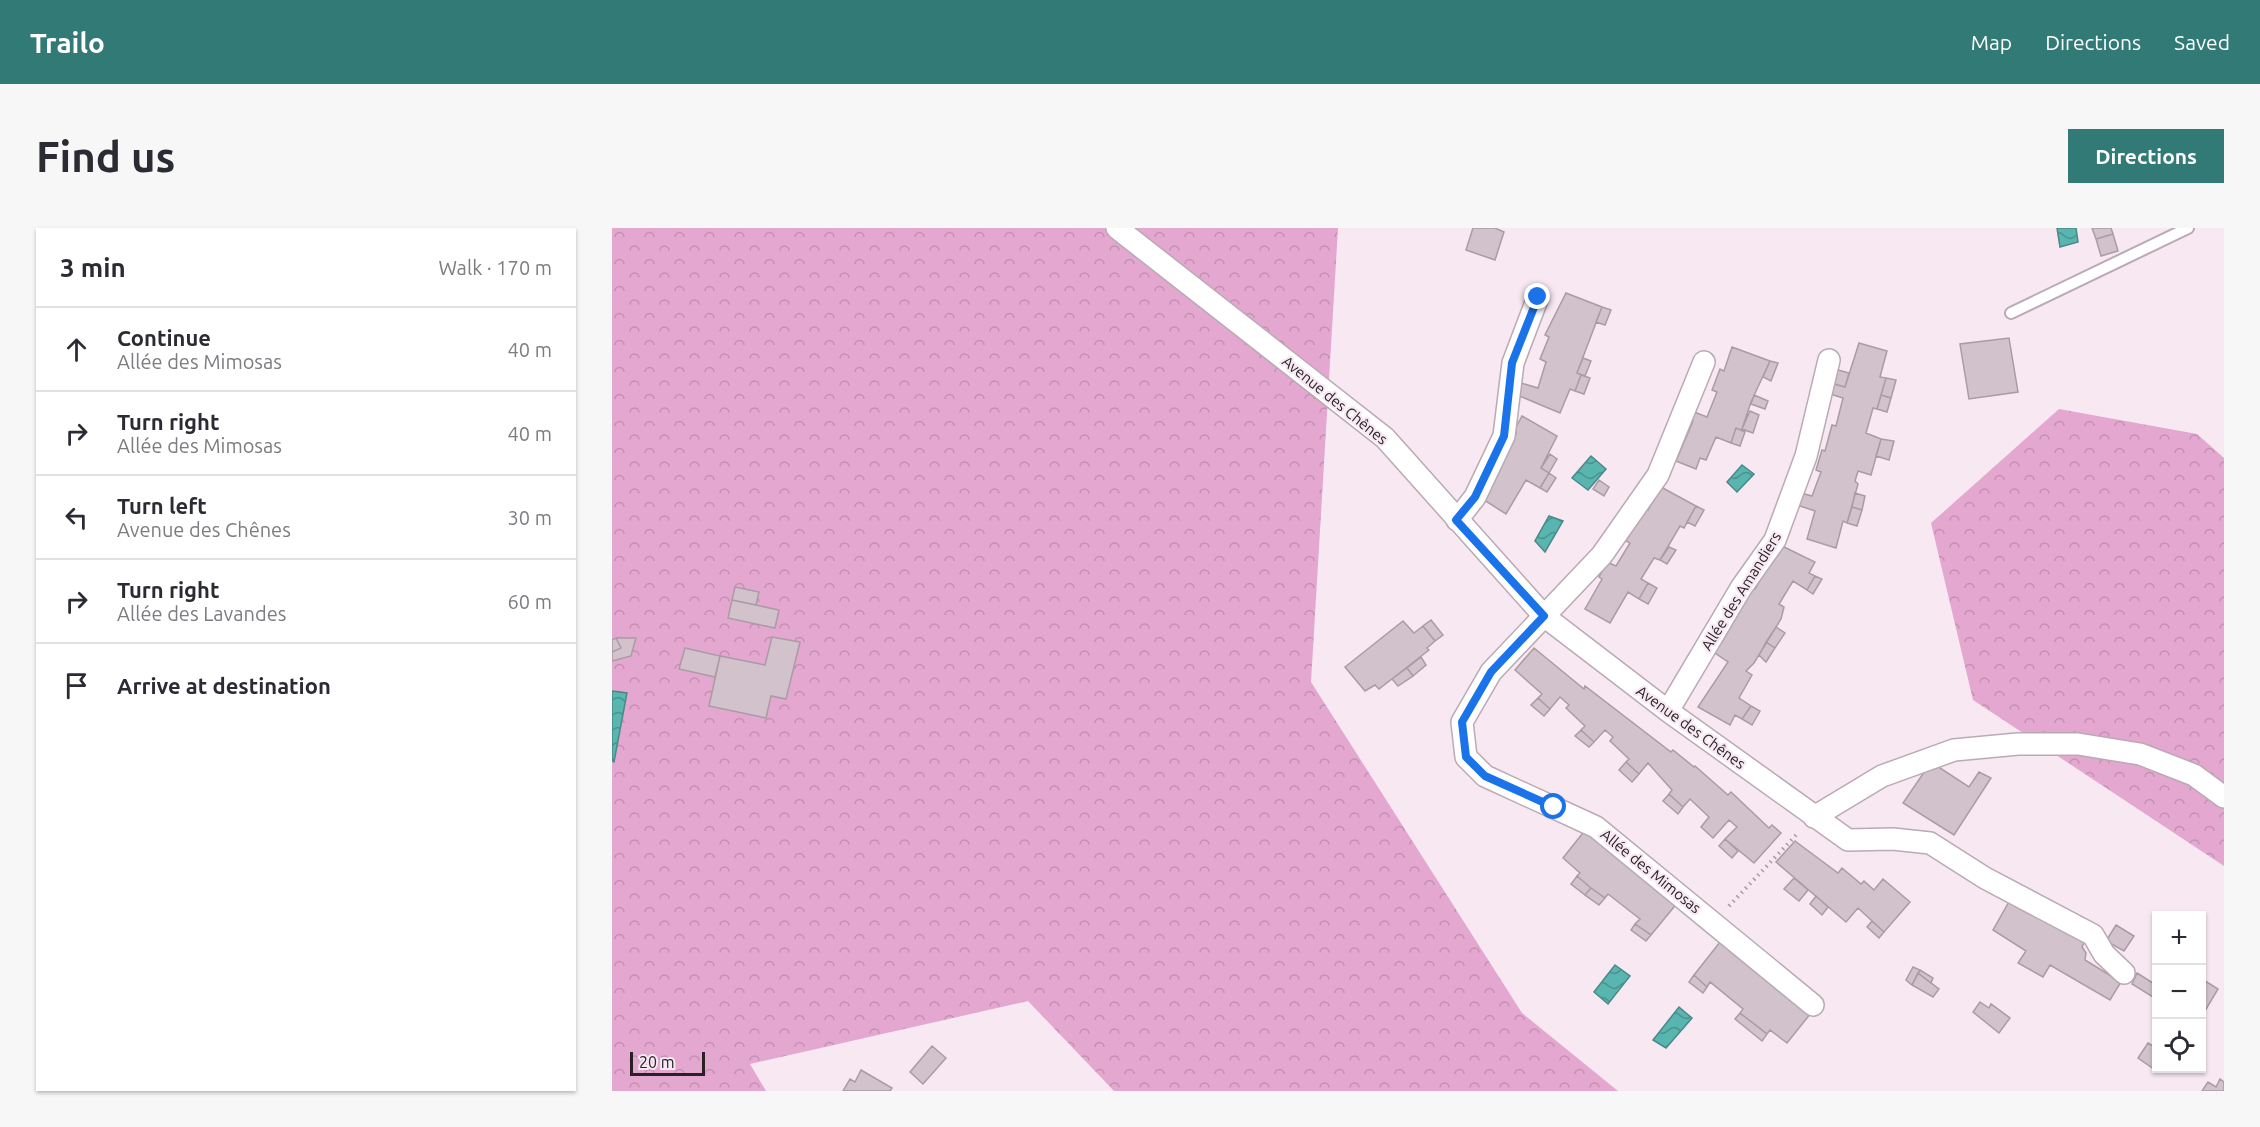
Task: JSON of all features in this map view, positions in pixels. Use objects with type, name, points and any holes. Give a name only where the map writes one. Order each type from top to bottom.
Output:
[{"type":"street","name":"Avenue des Chênes","points":[[1117,228],[1384,438],[1544,616],[1668,711],[1848,840],[1893,839],[1930,843],[1985,878],[2093,935],[2104,954],[2124,972]]},
{"type":"street","points":[[1456,520],[1475,497],[1504,436],[1512,363],[1538,297]]},
{"type":"street","name":"Allée des Amandiers","points":[[1668,711],[1741,588],[1775,540],[1806,456],[1829,360]]},
{"type":"street","name":"Allée des Mimosas","points":[[1704,362],[1658,475],[1602,555],[1491,672],[1462,722],[1466,757],[1485,776],[1596,827],[1813,1005]]},
{"type":"street","points":[[1814,817],[1882,776],[1954,750],[2018,744],[2078,744],[2140,754],[2194,775],[2224,797]]},
{"type":"lane","points":[[2011,313],[2188,228]]},
{"type":"path","points":[[1717,924],[1727,908],[1814,817]]},
{"type":"green space","points":[[612,228],[1338,228],[1311,682],[1522,1013],[1618,1091],[1114,1091],[1028,1001],[750,1064],[766,1091],[612,1091]]},
{"type":"green space","points":[[2059,409],[2197,434],[2224,458],[2224,866],[1973,700],[1931,523]]},
{"type":"water","points":[[2057,228],[2076,228],[2078,242],[2060,247]]},
{"type":"water","points":[[1591,456],[1606,469],[1588,490],[1572,478]]},
{"type":"water","points":[[1742,465],[1754,474],[1737,492],[1727,482]]},
{"type":"water","points":[[1549,516],[1563,521],[1545,552],[1535,541]]},
{"type":"water","points":[[612,691],[627,693],[614,762],[612,761]]},
{"type":"water","points":[[1615,965],[1630,976],[1608,1004],[1594,992]]},
{"type":"water","points":[[1679,1007],[1692,1018],[1666,1048],[1653,1040]]},
{"type":"building","points":[[1473,228],[1495,228],[1504,232],[1495,260],[1466,250]]},
{"type":"building","points":[[2092,228],[2111,228],[2113,234],[2096,239]]},
{"type":"building","points":[[2113,234],[2118,251],[2101,256],[2096,239]]},
{"type":"building","points":[[1566,293],[1602,307],[1577,373],[1581,375],[1575,391],[1570,389],[1560,413],[1517,395],[1521,383],[1538,388],[1546,362],[1540,359],[1549,337],[1545,335]]},
{"type":"building","points":[[1602,307],[1611,310],[1605,325],[1596,322]]},
{"type":"building","points":[[2009,338],[2018,392],[1969,399],[1960,344]]},
{"type":"building","points":[[1859,343],[1887,351],[1880,377],[1886,378],[1877,409],[1873,408],[1866,433],[1881,439],[1871,475],[1858,471],[1855,481],[1858,484],[1847,523],[1843,521],[1836,548],[1807,539],[1815,511],[1794,504],[1797,492],[1812,496],[1821,472],[1816,470],[1822,450],[1825,451],[1832,425],[1836,426],[1843,398],[1824,392],[1827,382],[1845,387]]},
{"type":"building","points":[[1732,347],[1770,361],[1751,402],[1742,429],[1745,432],[1736,428],[1731,443],[1716,437],[1706,460],[1700,458],[1696,469],[1676,461],[1693,421],[1690,419],[1694,412],[1707,417],[1717,392],[1712,390],[1720,369],[1724,371]]},
{"type":"building","points":[[1583,358],[1591,361],[1585,376],[1577,373]]},
{"type":"building","points":[[1770,361],[1778,363],[1771,381],[1763,377]]},
{"type":"building","points":[[1831,368],[1849,373],[1845,387],[1827,382]]},
{"type":"building","points":[[1581,375],[1590,378],[1584,394],[1575,391]]},
{"type":"building","points":[[1886,378],[1896,380],[1891,398],[1881,395]]},
{"type":"building","points":[[1754,395],[1768,401],[1765,409],[1751,404]]},
{"type":"building","points":[[1881,395],[1891,398],[1887,412],[1877,409]]},
{"type":"building","points":[[1750,411],[1759,415],[1753,433],[1742,429]]},
{"type":"building","points":[[1522,416],[1557,436],[1541,468],[1549,473],[1540,488],[1526,480],[1506,514],[1481,498],[1516,434],[1515,429]]},
{"type":"building","points":[[1736,428],[1745,432],[1740,446],[1731,443]]},
{"type":"building","points":[[1881,439],[1894,441],[1889,460],[1876,456]]},
{"type":"building","points":[[1550,454],[1557,459],[1549,473],[1541,468]]},
{"type":"building","points":[[1549,473],[1556,478],[1547,492],[1540,488]]},
{"type":"building","points":[[1599,480],[1609,487],[1604,496],[1593,489]]},
{"type":"building","points":[[1661,487],[1696,506],[1684,528],[1680,526],[1660,560],[1654,558],[1641,579],[1648,583],[1639,599],[1628,592],[1610,623],[1585,609],[1602,579],[1599,577],[1607,562],[1616,566],[1630,543],[1626,541],[1645,508],[1648,510]]},
{"type":"building","points":[[1855,493],[1865,496],[1862,510],[1852,507]]},
{"type":"building","points":[[1696,506],[1704,510],[1695,526],[1687,522]]},
{"type":"building","points":[[1852,507],[1862,510],[1857,526],[1847,523]]},
{"type":"building","points":[[1780,545],[1815,562],[1809,573],[1815,576],[1807,590],[1793,581],[1779,604],[1784,607],[1781,619],[1754,663],[1746,671],[1752,675],[1739,698],[1751,706],[1742,719],[1735,715],[1730,725],[1698,707],[1728,662],[1712,651],[1718,641],[1722,642],[1747,599],[1743,597],[1750,587],[1755,589]]},
{"type":"building","points":[[1669,547],[1676,550],[1667,564],[1660,560]]},
{"type":"building","points":[[1815,576],[1822,579],[1813,594],[1807,590]]},
{"type":"building","points":[[1648,583],[1657,588],[1648,604],[1639,599]]},
{"type":"building","points":[[735,587],[759,592],[756,605],[732,600]]},
{"type":"building","points":[[732,600],[779,610],[775,628],[728,618]]},
{"type":"building","points":[[1431,620],[1443,635],[1435,641],[1423,626]]},
{"type":"building","points":[[1403,621],[1414,633],[1423,626],[1435,641],[1427,648],[1429,650],[1379,689],[1375,685],[1365,691],[1345,667]]},
{"type":"building","points":[[1776,627],[1785,633],[1775,648],[1766,642]]},
{"type":"building","points":[[772,637],[800,642],[786,699],[771,696],[766,718],[709,706],[720,656],[765,665]]},
{"type":"building","points":[[616,638],[636,638],[631,656],[612,661],[612,652],[621,648]]},
{"type":"building","points":[[616,638],[621,648],[612,652],[612,640]]},
{"type":"building","points":[[1766,642],[1775,648],[1766,662],[1759,655]]},
{"type":"building","points":[[685,648],[720,656],[715,677],[679,669]]},
{"type":"building","points":[[1534,648],[1584,689],[1585,686],[1671,752],[1673,750],[1695,766],[1728,795],[1731,792],[1769,828],[1772,825],[1781,833],[1754,863],[1725,839],[1737,827],[1729,820],[1713,838],[1701,827],[1709,817],[1690,799],[1683,807],[1669,794],[1672,790],[1648,763],[1639,774],[1626,762],[1629,759],[1610,741],[1613,737],[1605,730],[1594,742],[1581,730],[1585,726],[1566,708],[1569,705],[1560,697],[1550,709],[1538,698],[1542,694],[1515,670]]},
{"type":"building","points":[[1421,657],[1426,665],[1413,676],[1407,668]]},
{"type":"building","points":[[1407,668],[1413,676],[1398,686],[1392,679]]},
{"type":"building","points":[[1538,698],[1550,709],[1544,716],[1531,705]]},
{"type":"building","points":[[1751,706],[1760,711],[1752,725],[1742,719]]},
{"type":"building","points":[[1581,730],[1594,742],[1589,747],[1575,736]]},
{"type":"building","points":[[1626,762],[1639,774],[1632,782],[1619,770]]},
{"type":"building","points":[[1931,762],[1969,787],[1979,772],[1991,778],[1954,835],[1903,803]]},
{"type":"building","points":[[1669,794],[1683,807],[1678,814],[1663,801]]},
{"type":"building","points":[[1586,829],[1678,902],[1651,935],[1635,924],[1640,919],[1608,894],[1605,898],[1591,888],[1577,876],[1580,873],[1563,858]]},
{"type":"building","points":[[1725,839],[1738,851],[1732,858],[1719,846]]},
{"type":"building","points":[[1795,841],[1838,873],[1842,868],[1861,884],[1864,881],[1874,890],[1883,879],[1910,902],[1884,932],[1858,908],[1846,922],[1776,862]]},
{"type":"building","points":[[1577,876],[1591,888],[1585,895],[1571,884]]},
{"type":"building","points":[[1794,878],[1808,890],[1799,901],[1784,889]]},
{"type":"building","points":[[1591,888],[1605,898],[1599,905],[1585,895]]},
{"type":"building","points":[[1816,896],[1828,907],[1822,915],[1810,904]]},
{"type":"building","points":[[2010,900],[2085,941],[2082,947],[2086,953],[2085,960],[2121,982],[2110,1000],[2050,965],[2043,977],[2018,963],[2026,951],[1993,930]]},
{"type":"building","points":[[1872,921],[1884,932],[1879,938],[1867,927]]},
{"type":"building","points":[[1635,924],[1651,935],[1646,941],[1631,930]]},
{"type":"building","points":[[2116,925],[2134,936],[2124,951],[2106,941]]},
{"type":"building","points":[[1720,942],[1811,1013],[1787,1043],[1770,1030],[1767,1034],[1740,1013],[1743,1009],[1710,982],[1707,987],[1694,975]]},
{"type":"building","points":[[1913,967],[1920,970],[1912,985],[1906,980]]},
{"type":"building","points":[[1920,970],[1933,978],[1931,983],[1918,973]]},
{"type":"building","points":[[1918,973],[1939,989],[1933,997],[1912,985]]},
{"type":"building","points":[[2137,973],[2152,982],[2152,996],[2132,984]]},
{"type":"building","points":[[1694,975],[1707,987],[1703,993],[1689,982]]},
{"type":"building","points":[[2206,982],[2218,989],[2206,1009]]},
{"type":"building","points":[[1980,1002],[1989,1008],[1991,1004],[2010,1018],[1999,1033],[1973,1012]]},
{"type":"building","points":[[1740,1013],[1767,1034],[1762,1041],[1735,1019]]},
{"type":"building","points":[[2148,1043],[2152,1046],[2152,1068],[2138,1058]]},
{"type":"building","points":[[932,1046],[946,1058],[923,1084],[910,1072]]},
{"type":"building","points":[[861,1070],[892,1088],[890,1091],[843,1091],[850,1079],[855,1082]]},
{"type":"building","points":[[2220,1079],[2224,1082],[2224,1091],[2202,1091],[2208,1082],[2216,1087]]},
{"type":"route","points":[[1538,297],[1512,363],[1504,436],[1475,497],[1456,520],[1544,616],[1491,672],[1462,722],[1466,757],[1485,776],[1554,807]]}]
